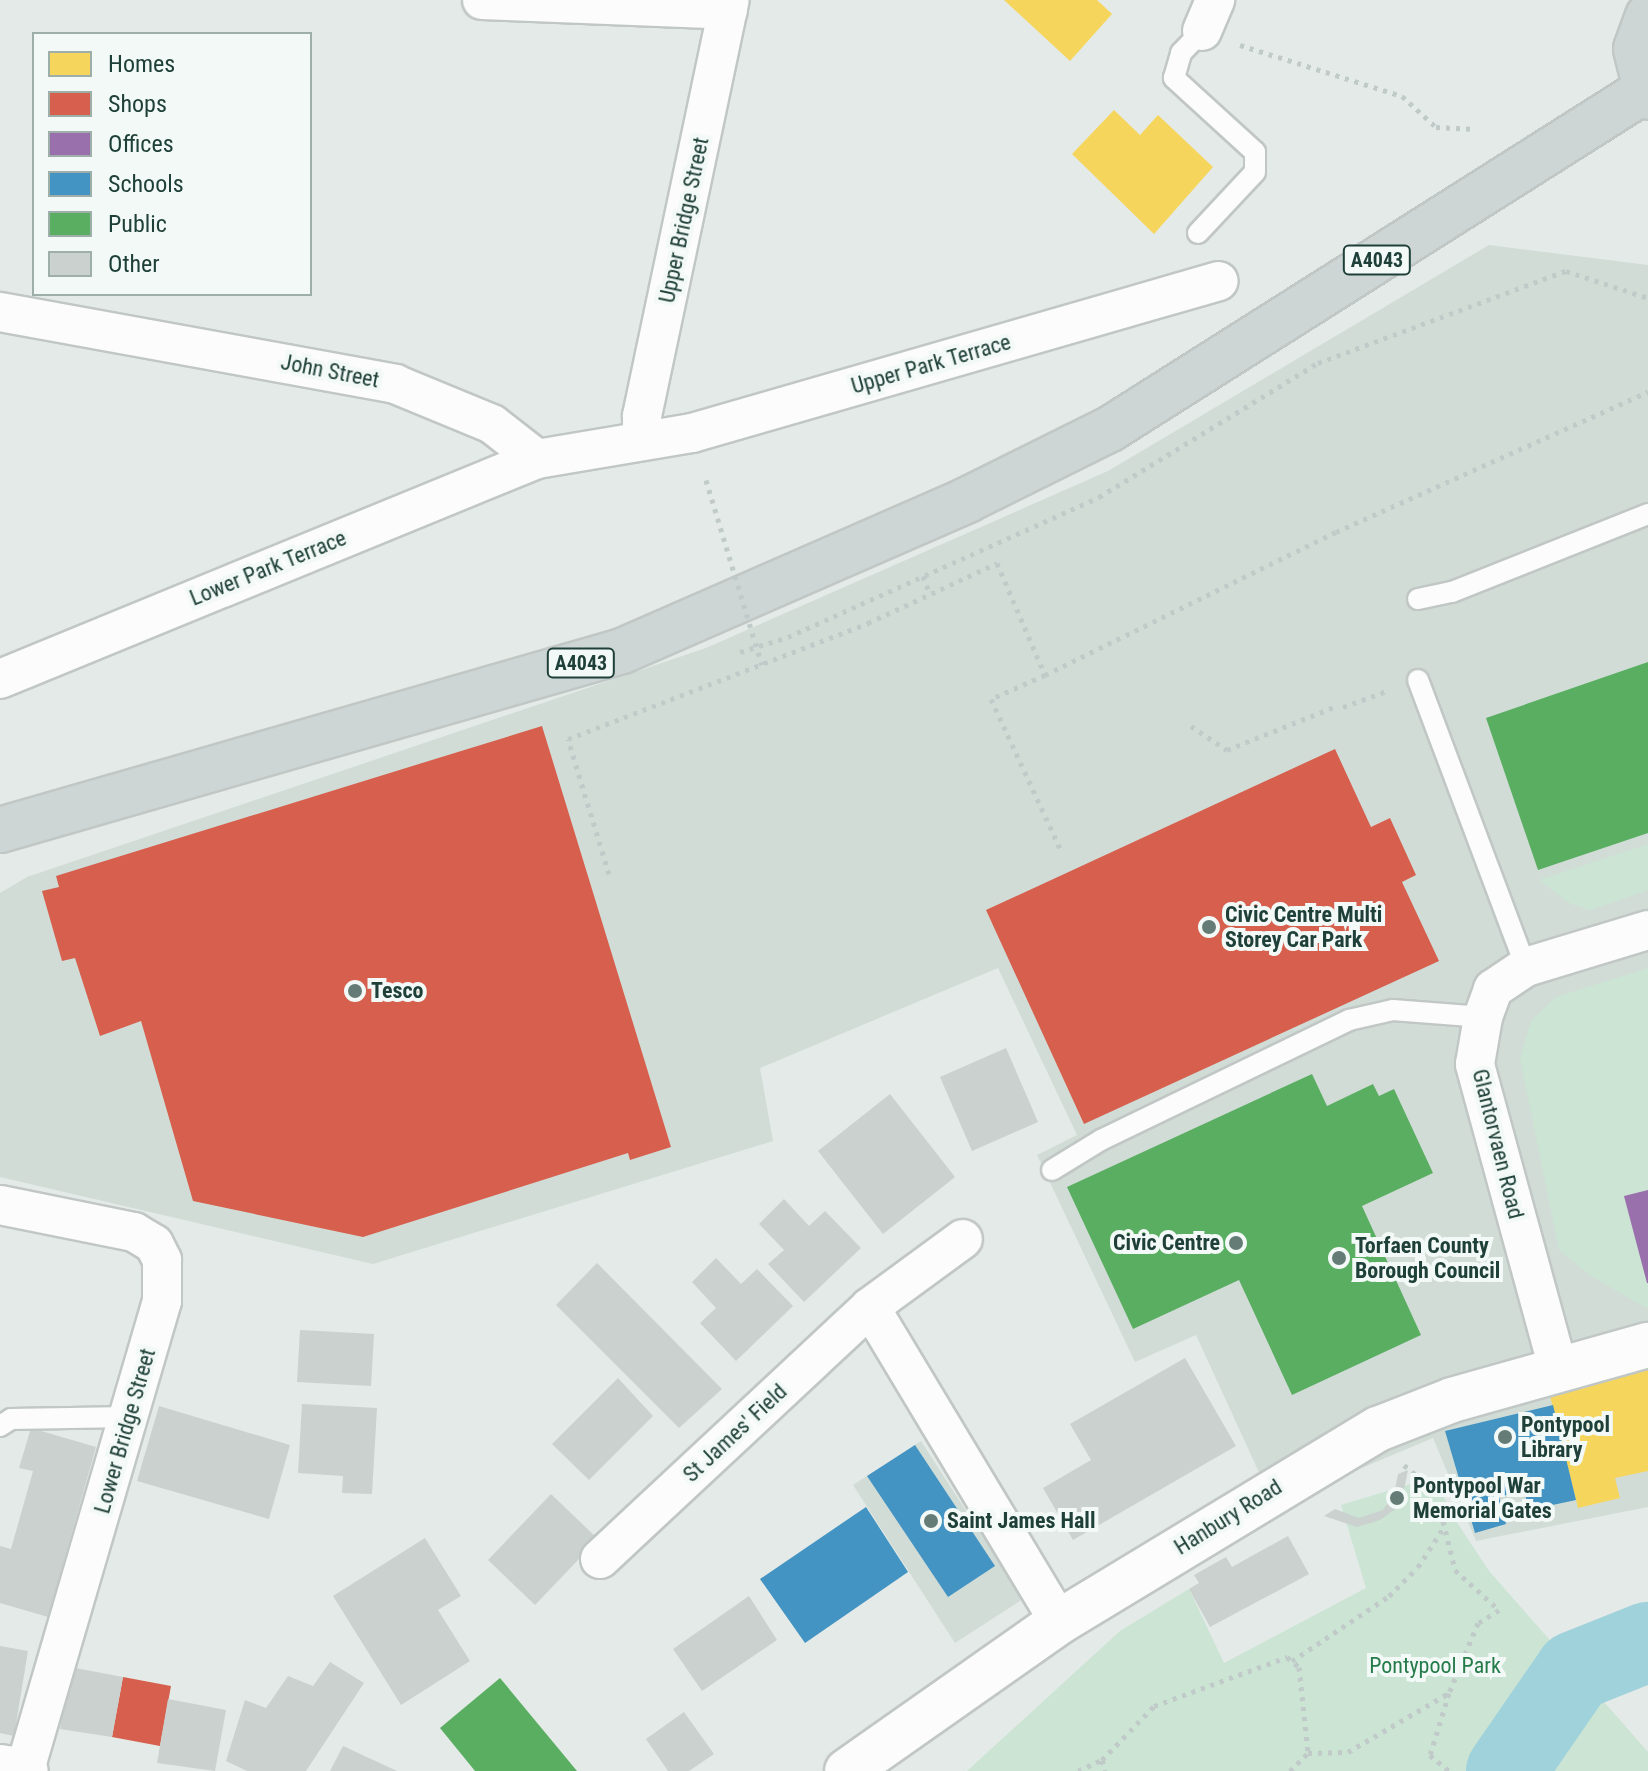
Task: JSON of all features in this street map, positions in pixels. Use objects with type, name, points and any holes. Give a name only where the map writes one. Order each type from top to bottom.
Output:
[{"type":"main road","points":[[1646,94],[1636,49],[1648,16]]},
{"type":"main road","name":"A4043","points":[[0,830],[622,651],[967,500],[1110,429],[1646,94]]},
{"type":"street","points":[[482,0],[729,5]]},
{"type":"street","name":"Upper Bridge Street","points":[[642,441],[642,416],[729,5]]},
{"type":"street","name":"Upper Park Terrace","points":[[642,441],[707,429],[1219,281]]},
{"type":"street","name":"John Street","points":[[0,312],[395,384],[492,424],[537,459]]},
{"type":"street","points":[[537,459],[642,441]]},
{"type":"street","name":"Lower Park Terrace","points":[[0,679],[537,459]]},
{"type":"street","name":"Glantorvaen Road","points":[[1558,1368],[1475,1064],[1483,1017],[1493,989],[1526,967],[1648,930]]},
{"type":"street","name":"Lower Bridge Street","points":[[0,1205],[134,1232],[154,1244],[162,1260],[162,1301],[26,1771]]},
{"type":"street","name":"St James' Field","points":[[600,1559],[870,1307],[963,1239]]},
{"type":"street","points":[[870,1307],[1059,1622]]},
{"type":"street","name":"Hanbury Road","points":[[847,1771],[1059,1622],[1378,1429],[1558,1368],[1648,1345]]},
{"type":"street","points":[[0,1767],[26,1771]]},
{"type":"lane","points":[[1198,233],[1255,172],[1255,152],[1174,78],[1181,53],[1208,16]]},
{"type":"lane","points":[[1418,599],[1452,592],[1647,515]]},
{"type":"lane","points":[[1418,680],[1526,967]]},
{"type":"lane","points":[[1052,1170],[1101,1140],[1349,1020],[1393,1010],[1483,1017]]},
{"type":"lane","points":[[0,1426],[11,1419],[129,1417]]},
{"type":"path","points":[[1208,16],[1402,96],[1436,127],[1470,129]]},
{"type":"path","points":[[1099,497],[1318,363],[1566,271],[1648,298]]},
{"type":"path","points":[[1060,848],[991,699],[1336,532],[1648,392]]},
{"type":"path","points":[[706,480],[762,665]]},
{"type":"path","points":[[609,874],[568,739],[868,623],[997,563],[1045,675]]},
{"type":"path","points":[[923,576],[930,594]]},
{"type":"path","points":[[1343,707],[1418,680]]},
{"type":"path","points":[[1191,726],[1227,750],[1334,707]]},
{"type":"path","points":[[1378,1429],[1414,1478],[1436,1492],[1455,1570],[1499,1610],[1478,1623],[1449,1693],[1430,1755],[1449,1771]]},
{"type":"path","points":[[1292,1662],[1389,1596],[1418,1567],[1445,1526]]},
{"type":"path","points":[[1078,1771],[1102,1760],[1154,1706],[1194,1687],[1287,1657],[1299,1667],[1308,1753]]},
{"type":"path","points":[[1290,1771],[1308,1753],[1348,1752],[1449,1693]]},
{"type":"path","points":[[1102,1760],[1105,1771]]},
{"type":"shaded area","points":[[1489,245],[1648,265],[1648,1507],[1476,1541],[1433,1438],[1274,1505],[1196,1335],[1135,1362],[1037,1155],[1077,1135],[998,968],[760,1068],[773,1141],[373,1264],[0,1177],[0,893],[27,877],[706,648],[1108,471]]},
{"type":"shaded area","points":[[921,1441],[1023,1599],[955,1643],[853,1485]]},
{"type":"green space","points":[[1648,844],[1648,890],[1591,910],[1571,904],[1539,880]]},
{"type":"green space","points":[[1648,968],[1648,1190],[1624,1197],[1648,1286],[1648,1309],[1591,1276],[1559,1250],[1520,1059],[1531,1021],[1556,997]]},
{"type":"green space","name":"Pontypool Park","points":[[1434,1477],[1454,1518],[1489,1571],[1648,1752],[1648,1771],[967,1771],[1120,1631],[1189,1589],[1224,1663],[1366,1588],[1341,1505]]},
{"type":"building: Homes","points":[[1004,0],[1097,0],[1112,14],[1070,61]]},
{"type":"building: Homes","points":[[1114,110],[1140,135],[1158,115],[1213,167],[1154,234],[1072,154]]},
{"type":"building: Homes","points":[[1648,1369],[1648,1471],[1615,1478],[1620,1498],[1578,1508],[1550,1396]]},
{"type":"building: Shops","name":"Tesco","points":[[542,726],[671,1147],[630,1160],[628,1153],[363,1237],[193,1201],[141,1021],[100,1036],[75,958],[62,961],[42,891],[59,887],[56,876]]},
{"type":"building: Shops","name":"Civic Centre Multi Storey Car Park","points":[[1335,749],[1371,827],[1390,818],[1416,875],[1402,882],[1439,961],[1084,1124],[986,910]]},
{"type":"building: Shops","points":[[123,1677],[171,1686],[160,1746],[112,1737]]},
{"type":"building: Offices","points":[[1648,1190],[1648,1283],[1647,1283],[1624,1196]]},
{"type":"building: Schools","points":[[1553,1405],[1576,1500],[1529,1510],[1524,1490],[1499,1497],[1506,1524],[1475,1533],[1445,1431]]},
{"type":"building: Schools","name":"Saint James Hall","points":[[915,1445],[995,1566],[948,1597],[867,1476]]},
{"type":"building: Schools","points":[[866,1507],[908,1572],[805,1643],[760,1579]]},
{"type":"building: Public","points":[[1648,662],[1648,833],[1538,870],[1486,718]]},
{"type":"building: Public","name":"Civic Centre","points":[[1312,1074],[1327,1106],[1373,1084],[1379,1096],[1394,1089],[1433,1173],[1362,1206],[1421,1335],[1292,1395],[1239,1280],[1133,1329],[1067,1187]]},
{"type":"building: Public","points":[[500,1678],[577,1771],[475,1771],[440,1728]]},
{"type":"building: Other","points":[[1006,1048],[1038,1122],[972,1151],[940,1077]]},
{"type":"building: Other","points":[[890,1094],[955,1177],[883,1234],[818,1151]]},
{"type":"building: Other","points":[[784,1199],[809,1226],[825,1211],[861,1248],[804,1302],[768,1264],[784,1250],[759,1224]]},
{"type":"building: Other","points":[[716,1258],[741,1284],[757,1269],[793,1306],[736,1361],[700,1323],[716,1308],[692,1282]]},
{"type":"building: Other","points":[[597,1263],[722,1389],[679,1428],[556,1305]]},
{"type":"building: Other","points":[[300,1330],[374,1334],[371,1386],[297,1382]]},
{"type":"building: Other","points":[[1185,1358],[1236,1446],[1073,1540],[1043,1488],[1091,1460],[1070,1424]]},
{"type":"building: Other","points":[[618,1378],[653,1416],[589,1480],[552,1444]]},
{"type":"building: Other","points":[[302,1404],[377,1408],[372,1494],[342,1493],[343,1476],[298,1473]]},
{"type":"building: Other","points":[[159,1406],[290,1445],[269,1519],[137,1481]]},
{"type":"building: Other","points":[[31,1428],[96,1447],[48,1617],[0,1603],[0,1546],[11,1549],[33,1471],[19,1468]]},
{"type":"building: Other","name":"Pontypool War Memorial Gates","points":[[1408,1470],[1401,1505],[1380,1520],[1357,1527],[1324,1516],[1335,1509],[1359,1518],[1383,1510],[1394,1494],[1398,1474]]},
{"type":"building: Other","points":[[551,1494],[598,1539],[535,1605],[488,1560]]},
{"type":"building: Other","points":[[1288,1536],[1309,1574],[1210,1627],[1189,1589],[1199,1583],[1194,1575],[1226,1557],[1232,1567]]},
{"type":"building: Other","points":[[425,1538],[461,1596],[438,1610],[470,1661],[401,1705],[333,1596]]},
{"type":"building: Other","points":[[749,1596],[777,1640],[702,1691],[673,1649]]},
{"type":"building: Other","points":[[0,1646],[28,1651],[14,1736],[0,1733]]},
{"type":"building: Other","points":[[330,1662],[364,1683],[306,1771],[247,1771],[226,1761],[245,1700],[266,1708],[288,1676],[313,1686]]},
{"type":"building: Other","points":[[70,1667],[123,1677],[112,1737],[60,1729]]},
{"type":"building: Other","points":[[168,1699],[226,1710],[215,1771],[157,1763]]},
{"type":"building: Other","points":[[684,1712],[714,1754],[689,1771],[668,1771],[646,1739]]},
{"type":"building: Other","points":[[343,1746],[397,1771],[330,1771]]},
{"type":"waterway","points":[[1506,1771],[1575,1671],[1648,1642]]},
{"type":"place","name":"Civic Centre Multi Storey Car Park","points":[[1209,927]]},
{"type":"place","name":"Tesco","points":[[355,991]]},
{"type":"place","name":"Civic Centre","points":[[1236,1243]]},
{"type":"place","name":"Torfaen County Borough Council","points":[[1339,1258]]},
{"type":"place","name":"Pontypool Library","points":[[1505,1437]]},
{"type":"place","name":"Pontypool War Memorial Gates","points":[[1397,1498]]},
{"type":"place","name":"Saint James Hall","points":[[931,1521]]}]
